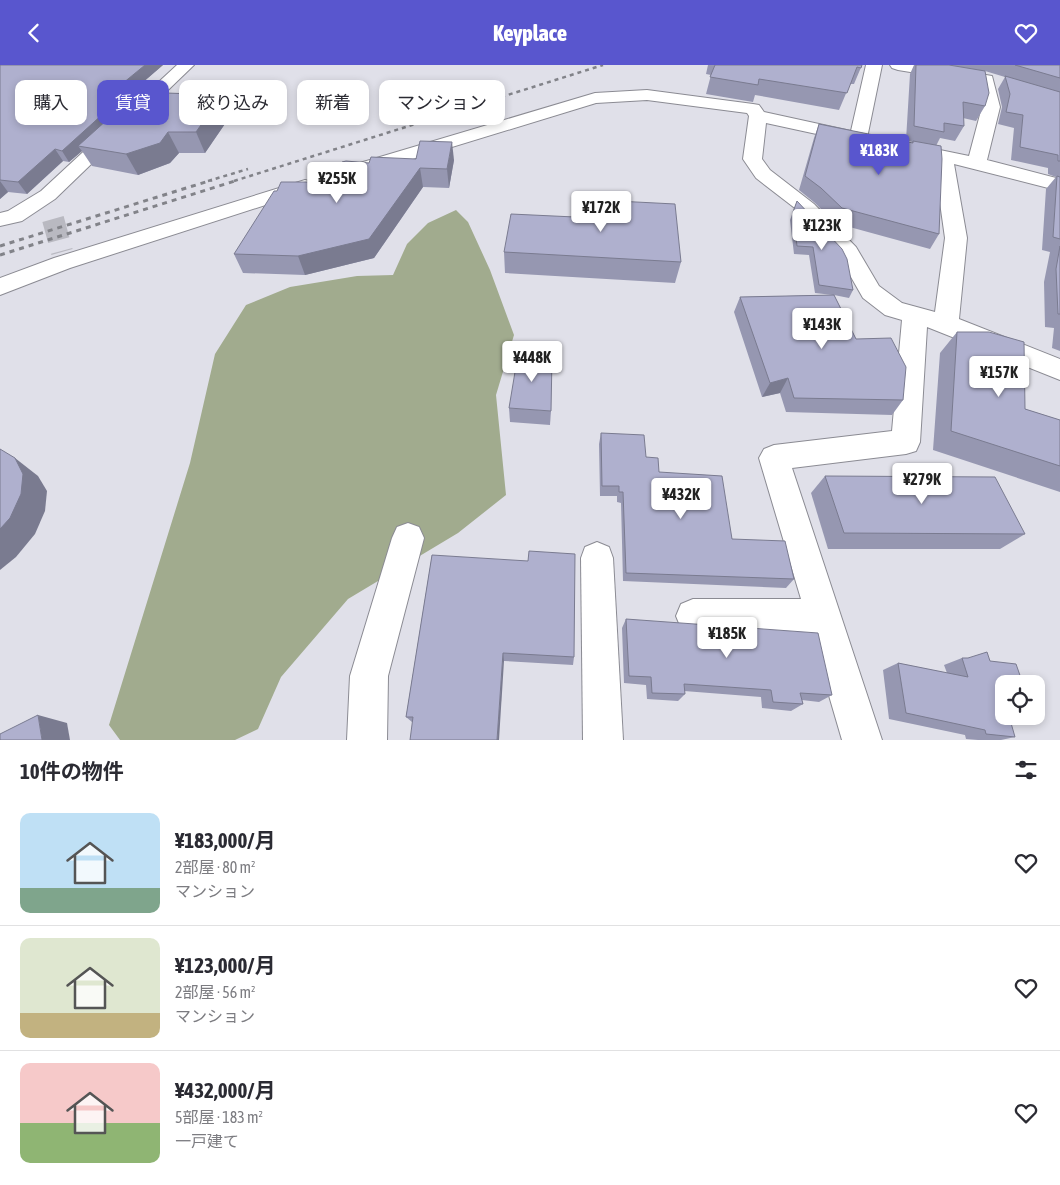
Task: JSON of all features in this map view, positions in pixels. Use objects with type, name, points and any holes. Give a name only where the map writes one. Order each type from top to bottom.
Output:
[{"type":"street","points":[[0,221],[15,216],[48,195],[186,65]]},
{"type":"street","points":[[858,138],[874,65]]},
{"type":"street","points":[[898,65],[986,79],[1005,84]]},
{"type":"street","points":[[977,163],[991,107],[986,79]]},
{"type":"street","points":[[0,287],[62,258],[595,98],[646,95],[753,109],[758,116],[977,163],[1060,185]]},
{"type":"street","points":[[758,116],[752,159],[764,175],[807,208],[848,252],[871,292],[894,309],[946,325],[1060,370]]},
{"type":"street","points":[[942,157],[956,238],[946,325]]},
{"type":"street","points":[[48,195],[53,219]]},
{"type":"street","points":[[862,740],[774,458],[906,443],[915,316]]},
{"type":"street","points":[[367,740],[369,676],[408,538]]},
{"type":"street","points":[[597,558],[603,740]]},
{"type":"street","points":[[694,616],[823,617]]},
{"type":"green space","points":[[456,210],[468,222],[490,270],[514,335],[496,395],[506,495],[458,533],[348,599],[281,677],[258,729],[235,740],[120,740],[109,725],[190,463],[215,354],[246,305],[290,287],[357,276],[393,275],[407,244],[428,223]]},
{"type":"building","points":[[0,65],[145,65],[127,80],[97,80],[97,119],[62,151],[55,149],[18,182],[0,180]]},
{"type":"building","points":[[715,65],[862,65],[861,68],[857,67],[847,93],[759,79],[758,85],[710,77]]},
{"type":"building","points":[[916,65],[949,65],[985,71],[989,93],[985,106],[963,102],[964,126],[944,123],[944,132],[914,126]]},
{"type":"building","points":[[1015,65],[1060,65],[1060,78]]},
{"type":"building","points":[[1005,76],[1060,92],[1060,161],[1058,161],[1058,155],[1020,147],[1023,115],[1006,112],[1010,94]]},
{"type":"building","points":[[169,93],[179,93],[179,125],[201,125],[196,132],[168,132],[160,143],[126,154],[78,146],[101,125],[169,125]]},
{"type":"building","points":[[819,124],[913,143],[913,141],[941,146],[939,234],[842,208],[805,176]]},
{"type":"building","points":[[420,141],[452,142],[447,169],[420,168],[369,239],[298,256],[234,254],[274,191],[277,191],[281,182],[315,182],[324,168],[340,166],[342,162],[346,161],[369,163],[371,157],[416,159]]},
{"type":"building","points":[[1057,176],[1060,177],[1060,239],[1053,237]]},
{"type":"building","points":[[597,200],[675,204],[681,262],[504,252],[511,214],[596,218]]},
{"type":"building","points":[[797,201],[842,249],[847,259],[853,290],[819,285],[813,247],[797,246],[793,212]]},
{"type":"building","points":[[1060,246],[1060,314],[1058,314],[1056,269]]},
{"type":"building","points":[[834,295],[856,339],[891,338],[906,367],[903,400],[794,398],[788,378],[770,383],[740,297]]},
{"type":"building","points":[[957,332],[989,332],[1024,342],[1025,409],[1060,420],[1060,466],[951,431]]},
{"type":"building","points":[[518,354],[552,357],[551,411],[509,408]]},
{"type":"building","points":[[601,433],[644,435],[646,457],[658,458],[659,472],[722,476],[732,539],[785,541],[794,579],[626,573],[623,492],[619,492],[619,486],[602,486]]},
{"type":"building","points":[[0,449],[15,458],[23,474],[21,494],[10,518],[0,529]]},
{"type":"building","points":[[825,476],[995,477],[1025,534],[844,533]]},
{"type":"building","points":[[529,551],[575,554],[574,657],[503,653],[497,740],[410,740],[413,717],[406,717],[432,555],[528,561]]},
{"type":"building","points":[[626,619],[818,633],[832,695],[800,693],[803,704],[773,702],[771,690],[684,684],[685,694],[652,693],[651,677],[629,676]]},
{"type":"building","points":[[987,652],[990,661],[1016,664],[1020,675],[995,675],[995,725],[1012,725],[1015,737],[986,734],[985,730],[906,713],[898,663],[968,677],[962,658]]},
{"type":"building","points":[[38,715],[42,740],[0,740],[0,734]]},
{"type":"tunnel","points":[[53,219],[62,252]]},
{"type":"railway","points":[[234,181],[603,65]]},
{"type":"railway","points":[[208,181],[248,169]]},
{"type":"railway","points":[[0,246],[212,180]]},
{"type":"railway","points":[[0,255],[238,180]]}]
